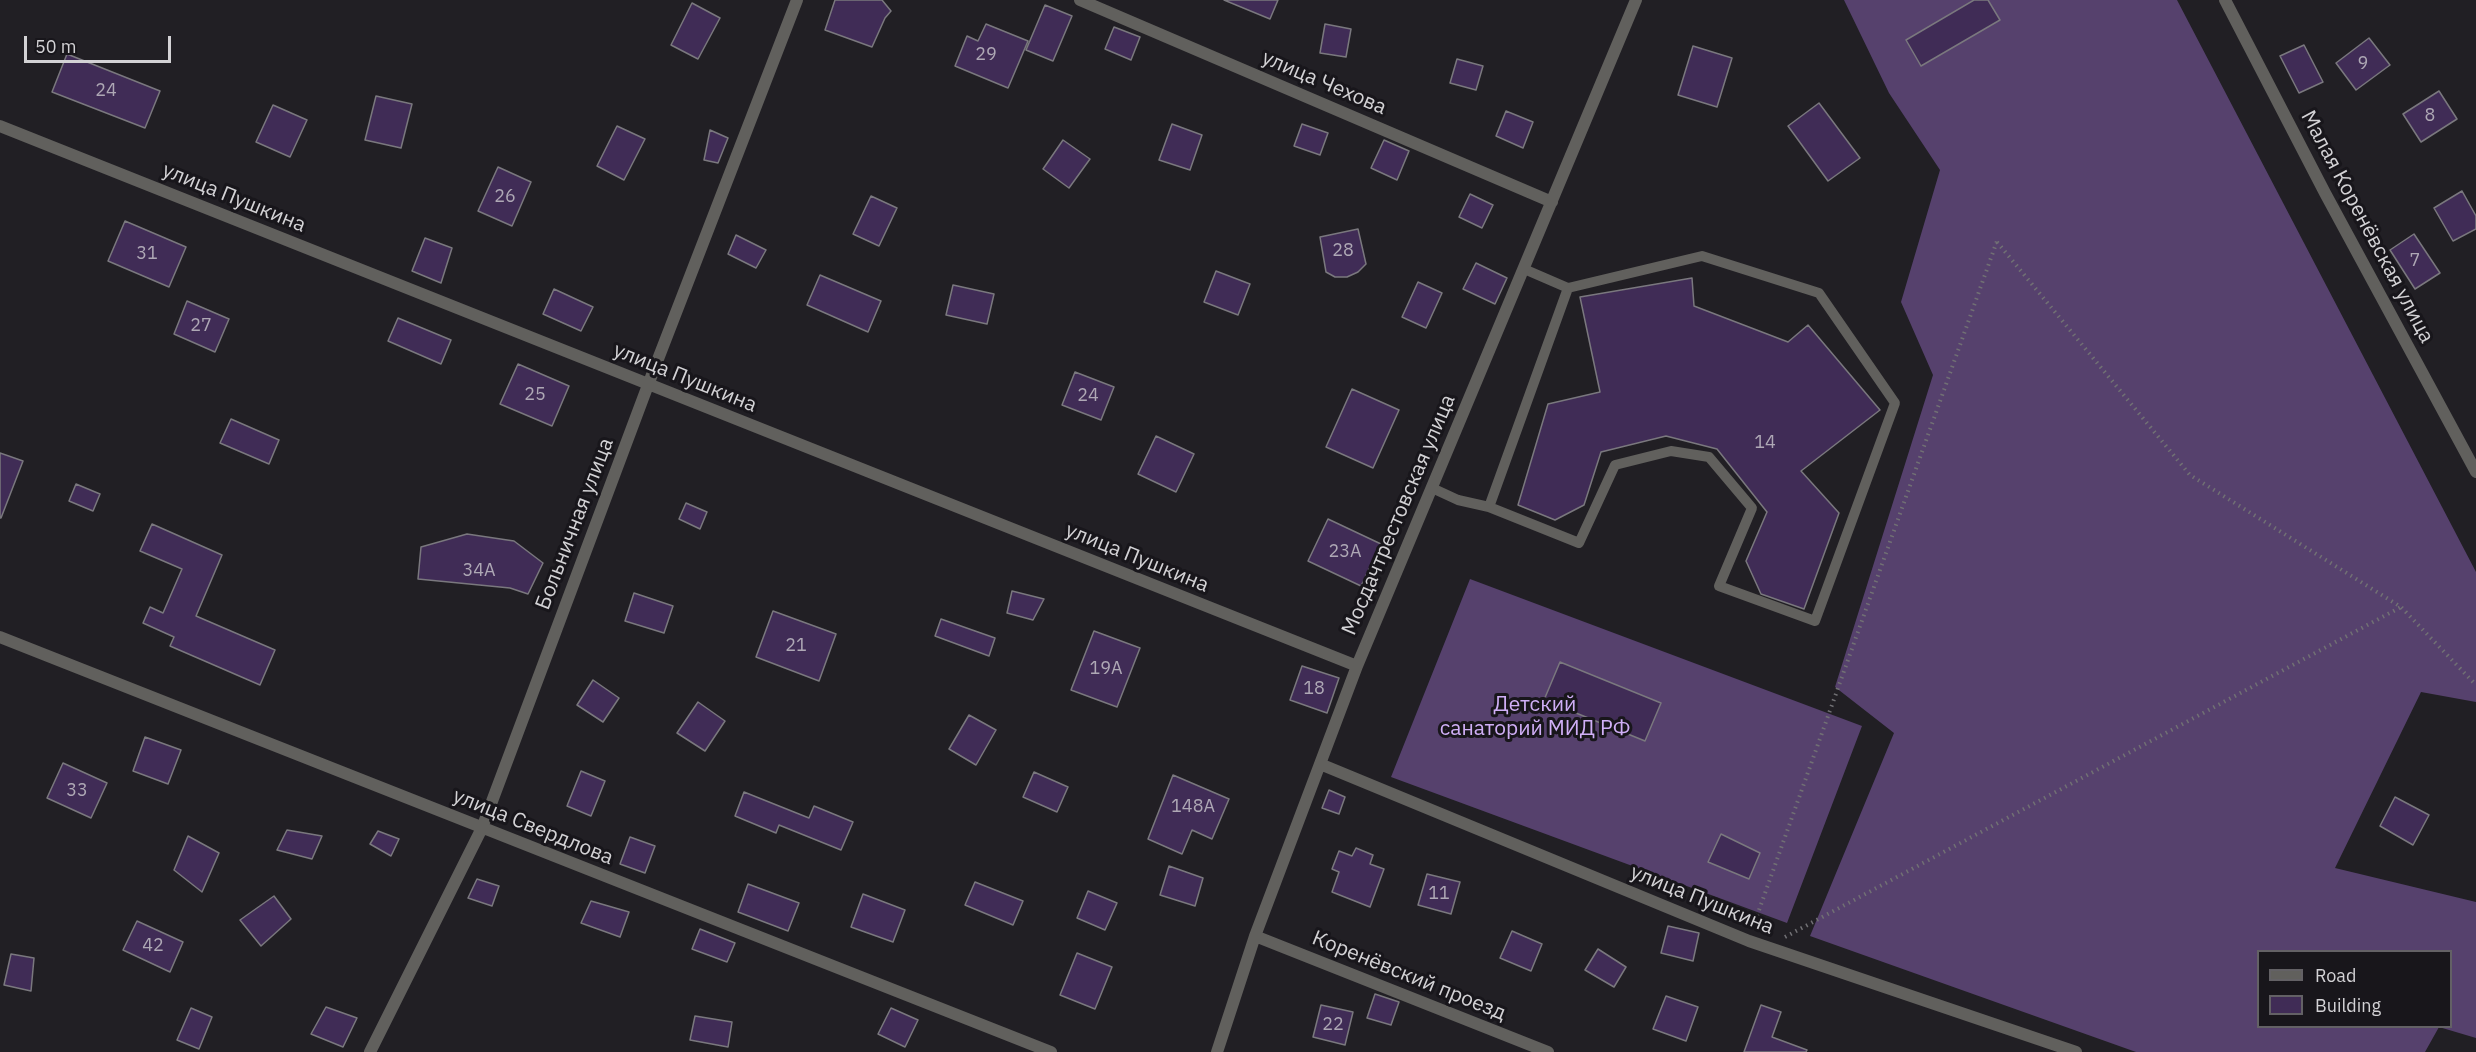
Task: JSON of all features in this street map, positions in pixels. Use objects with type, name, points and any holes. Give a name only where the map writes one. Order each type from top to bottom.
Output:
[{"type":"street","name":"Больничная улица","points":[[370,1052],[482,828],[648,385],[797,0]]},
{"type":"street","name":"улица Чехова","points":[[1080,0],[1552,202]]},
{"type":"street","name":"Мосдачтрестовская улица","points":[[1217,1052],[1255,936],[1357,666],[1636,0]]},
{"type":"street","name":"Малая Коренёвская улица","points":[[2225,0],[2325,193],[2476,472]]},
{"type":"street","name":"улица Пушкина","points":[[0,126],[1357,666]]},
{"type":"street","name":"улица Свердлова","points":[[0,637],[1051,1052]]},
{"type":"street","name":"улица Пушкина","points":[[1320,764],[1766,947],[2076,1052]]},
{"type":"street","name":"Коренёвский проезд","points":[[1255,936],[1548,1052]]},
{"type":"lane","points":[[1432,488],[1458,500],[1489,507],[1579,543],[1615,465],[1671,451],[1709,457],[1752,508],[1719,586],[1815,621],[1895,403],[1819,293],[1702,256],[1568,288],[1524,269]]},
{"type":"lane","points":[[1489,507],[1568,288]]},
{"type":"path","points":[[1749,940],[1997,241],[2190,475],[2401,607],[2476,684]]},
{"type":"path","points":[[1766,947],[2401,607]]},
{"type":"green space","points":[[1844,0],[2177,0],[2476,572],[2476,702],[2421,692],[2335,868],[2476,902],[2476,1038],[2442,1028],[2452,1028],[2452,950],[2257,950],[2257,1028],[2438,1028],[2425,1052],[2136,1052],[1810,936],[1894,733],[1835,687],[1933,375],[1901,302],[1940,170],[1889,93]]},
{"type":"green space","name":"Детский санаторий МИД РФ","points":[[1470,579],[1862,726],[1787,923],[1391,777]]},
{"type":"building","points":[[835,0],[882,0],[891,11],[885,18],[872,47],[825,30]]},
{"type":"building","points":[[1224,0],[1278,0],[1270,19]]},
{"type":"building","points":[[1974,0],[1988,0],[2000,20],[1921,66],[1906,40]]},
{"type":"building","points":[[692,3],[720,18],[698,59],[671,45]]},
{"type":"building","points":[[1045,5],[1072,16],[1053,61],[1026,50]]},
{"type":"building","points":[[986,24],[1028,41],[1008,88],[955,66],[967,36],[978,41]]},
{"type":"building","points":[[1325,24],[1351,29],[1346,57],[1320,53]]},
{"type":"building","points":[[1114,27],[1140,37],[1131,60],[1105,49]]},
{"type":"building","points":[[2369,38],[2390,65],[2356,90],[2336,63]]},
{"type":"building","points":[[2304,45],[2323,82],[2299,93],[2280,56]]},
{"type":"building","points":[[1693,46],[1732,58],[1717,107],[1678,95]]},
{"type":"building","points":[[67,54],[160,91],[145,128],[52,92]]},
{"type":"building","points":[[1457,59],[1483,66],[1476,90],[1450,83]]},
{"type":"building","points":[[2439,91],[2457,119],[2421,142],[2403,114]]},
{"type":"building","points":[[376,96],[412,104],[401,148],[365,140]]},
{"type":"building","points":[[1819,103],[1860,158],[1828,181],[1788,126]]},
{"type":"building","points":[[273,105],[307,120],[290,157],[256,142]]},
{"type":"building","points":[[1506,111],[1533,122],[1523,148],[1496,136]]},
{"type":"building","points":[[1172,124],[1202,135],[1190,170],[1159,160]]},
{"type":"building","points":[[1302,124],[1328,133],[1320,155],[1294,146]]},
{"type":"building","points":[[617,126],[645,139],[624,180],[597,166]]},
{"type":"building","points":[[710,130],[728,138],[718,163],[704,160]]},
{"type":"building","points":[[1063,140],[1090,159],[1069,188],[1043,169]]},
{"type":"building","points":[[1384,140],[1409,151],[1397,180],[1371,168]]},
{"type":"building","points":[[498,167],[531,182],[512,226],[478,211]]},
{"type":"building","points":[[2462,191],[2476,216],[2476,229],[2453,241],[2434,208]]},
{"type":"building","points":[[1470,194],[1493,205],[1482,228],[1459,217]]},
{"type":"building","points":[[871,196],[897,208],[879,246],[853,234]]},
{"type":"building","points":[[125,221],[186,247],[169,287],[108,261]]},
{"type":"building","points":[[1358,229],[1366,264],[1358,272],[1347,277],[1335,277],[1326,272],[1320,237]]},
{"type":"building","points":[[2414,234],[2440,273],[2415,289],[2390,250]]},
{"type":"building","points":[[736,235],[766,250],[756,268],[728,254]]},
{"type":"building","points":[[425,238],[452,248],[441,283],[412,271]]},
{"type":"building","points":[[1476,263],[1507,278],[1495,304],[1463,289]]},
{"type":"building","points":[[1216,271],[1250,284],[1238,315],[1204,302]]},
{"type":"building","points":[[820,275],[881,301],[868,332],[807,305]]},
{"type":"building","points":[[1692,278],[1694,306],[1788,342],[1808,325],[1880,410],[1801,471],[1839,513],[1804,609],[1761,594],[1746,561],[1767,512],[1717,449],[1666,436],[1601,452],[1584,505],[1555,520],[1518,505],[1548,404],[1600,392],[1580,297]]},
{"type":"building","points":[[1418,282],[1442,293],[1426,328],[1402,317]]},
{"type":"building","points":[[953,285],[994,294],[987,324],[946,315]]},
{"type":"building","points":[[554,289],[593,307],[581,331],[543,314]]},
{"type":"building","points":[[187,301],[229,319],[215,352],[174,334]]},
{"type":"building","points":[[398,318],[451,340],[441,364],[388,341]]},
{"type":"building","points":[[518,364],[569,386],[552,426],[500,404]]},
{"type":"building","points":[[1075,372],[1114,387],[1101,420],[1062,405]]},
{"type":"building","points":[[1352,389],[1399,410],[1373,468],[1326,447]]},
{"type":"building","points":[[231,419],[279,440],[269,464],[220,443]]},
{"type":"building","points":[[1156,436],[1194,454],[1176,492],[1138,474]]},
{"type":"building","points":[[0,453],[23,461],[1,518],[0,518]]},
{"type":"building","points":[[76,484],[100,494],[93,511],[69,501]]},
{"type":"building","points":[[686,503],[707,512],[700,529],[679,519]]},
{"type":"building","points":[[1328,519],[1381,544],[1361,586],[1308,561]]},
{"type":"building","points":[[152,524],[222,555],[196,616],[275,650],[260,685],[170,646],[174,637],[143,623],[150,607],[163,613],[182,569],[140,551]]},
{"type":"building","points":[[467,534],[514,541],[543,563],[528,594],[510,588],[418,579],[421,547]]},
{"type":"building","points":[[1012,591],[1044,599],[1033,620],[1007,613]]},
{"type":"building","points":[[634,593],[673,606],[664,633],[625,621]]},
{"type":"building","points":[[773,611],[836,634],[819,681],[756,657]]},
{"type":"building","points":[[941,619],[995,638],[989,656],[935,636]]},
{"type":"building","points":[[1094,631],[1140,648],[1117,707],[1071,690]]},
{"type":"building","points":[[1560,662],[1661,703],[1645,741],[1544,700]]},
{"type":"building","points":[[1302,666],[1339,678],[1327,713],[1290,700]]},
{"type":"building","points":[[593,680],[619,698],[603,722],[577,705]]},
{"type":"building","points":[[698,702],[725,721],[705,751],[677,733]]},
{"type":"building","points":[[969,715],[996,730],[976,765],[949,749]]},
{"type":"building","points":[[145,737],[181,750],[168,784],[133,771]]},
{"type":"building","points":[[63,763],[107,783],[91,818],[47,798]]},
{"type":"building","points":[[581,771],[605,781],[591,816],[567,806]]},
{"type":"building","points":[[1034,772],[1068,787],[1057,812],[1023,797]]},
{"type":"building","points":[[1173,775],[1229,799],[1212,839],[1192,830],[1182,854],[1148,839]]},
{"type":"building","points":[[1329,790],[1345,797],[1339,814],[1322,808]]},
{"type":"building","points":[[744,792],[809,818],[814,806],[853,822],[841,850],[779,825],[776,833],[735,816]]},
{"type":"building","points":[[2395,797],[2429,815],[2413,845],[2380,826]]},
{"type":"building","points":[[287,830],[322,836],[312,859],[277,850]]},
{"type":"building","points":[[378,831],[399,839],[391,856],[370,844]]},
{"type":"building","points":[[1721,834],[1760,853],[1749,879],[1708,862]]},
{"type":"building","points":[[188,836],[219,853],[202,892],[174,870]]},
{"type":"building","points":[[630,837],[655,846],[645,873],[620,864]]},
{"type":"building","points":[[1356,848],[1373,855],[1370,864],[1384,869],[1370,907],[1332,892],[1339,872],[1332,869],[1339,851],[1352,856]]},
{"type":"building","points":[[1169,866],[1203,878],[1195,906],[1160,895]]},
{"type":"building","points":[[1427,874],[1460,882],[1451,914],[1418,905]]},
{"type":"building","points":[[477,879],[499,886],[492,906],[468,898]]},
{"type":"building","points":[[975,882],[1023,901],[1013,925],[965,905]]},
{"type":"building","points":[[748,884],[799,903],[788,931],[738,912]]},
{"type":"building","points":[[1088,891],[1117,903],[1105,930],[1077,918]]},
{"type":"building","points":[[863,894],[905,910],[893,942],[851,927]]},
{"type":"building","points":[[274,896],[291,919],[261,946],[240,920]]},
{"type":"building","points":[[591,901],[629,912],[620,937],[581,923]]},
{"type":"building","points":[[137,921],[183,942],[170,972],[123,950]]},
{"type":"building","points":[[1668,926],[1699,933],[1693,961],[1661,953]]},
{"type":"building","points":[[700,929],[735,943],[727,962],[692,949]]},
{"type":"building","points":[[1512,931],[1542,944],[1531,971],[1500,958]]},
{"type":"building","points":[[1598,949],[1626,967],[1614,987],[1585,970]]},
{"type":"building","points":[[1077,953],[1112,967],[1095,1009],[1060,995]]},
{"type":"building","points":[[11,954],[34,958],[31,991],[4,985]]},
{"type":"building","points":[[1375,994],[1399,1002],[1391,1025],[1367,1018]]},
{"type":"building","points":[[1666,996],[1698,1007],[1686,1041],[1653,1029]]},
{"type":"building","points":[[1321,1005],[1353,1012],[1345,1045],[1313,1037]]},
{"type":"building","points":[[1761,1005],[1781,1012],[1772,1037],[1807,1050],[1806,1052],[1744,1052]]},
{"type":"building","points":[[326,1007],[357,1018],[343,1047],[311,1034]]},
{"type":"building","points":[[191,1008],[212,1017],[199,1049],[177,1040]]},
{"type":"building","points":[[891,1008],[918,1020],[905,1047],[878,1034]]},
{"type":"building","points":[[695,1016],[732,1022],[728,1047],[690,1040]]}]
